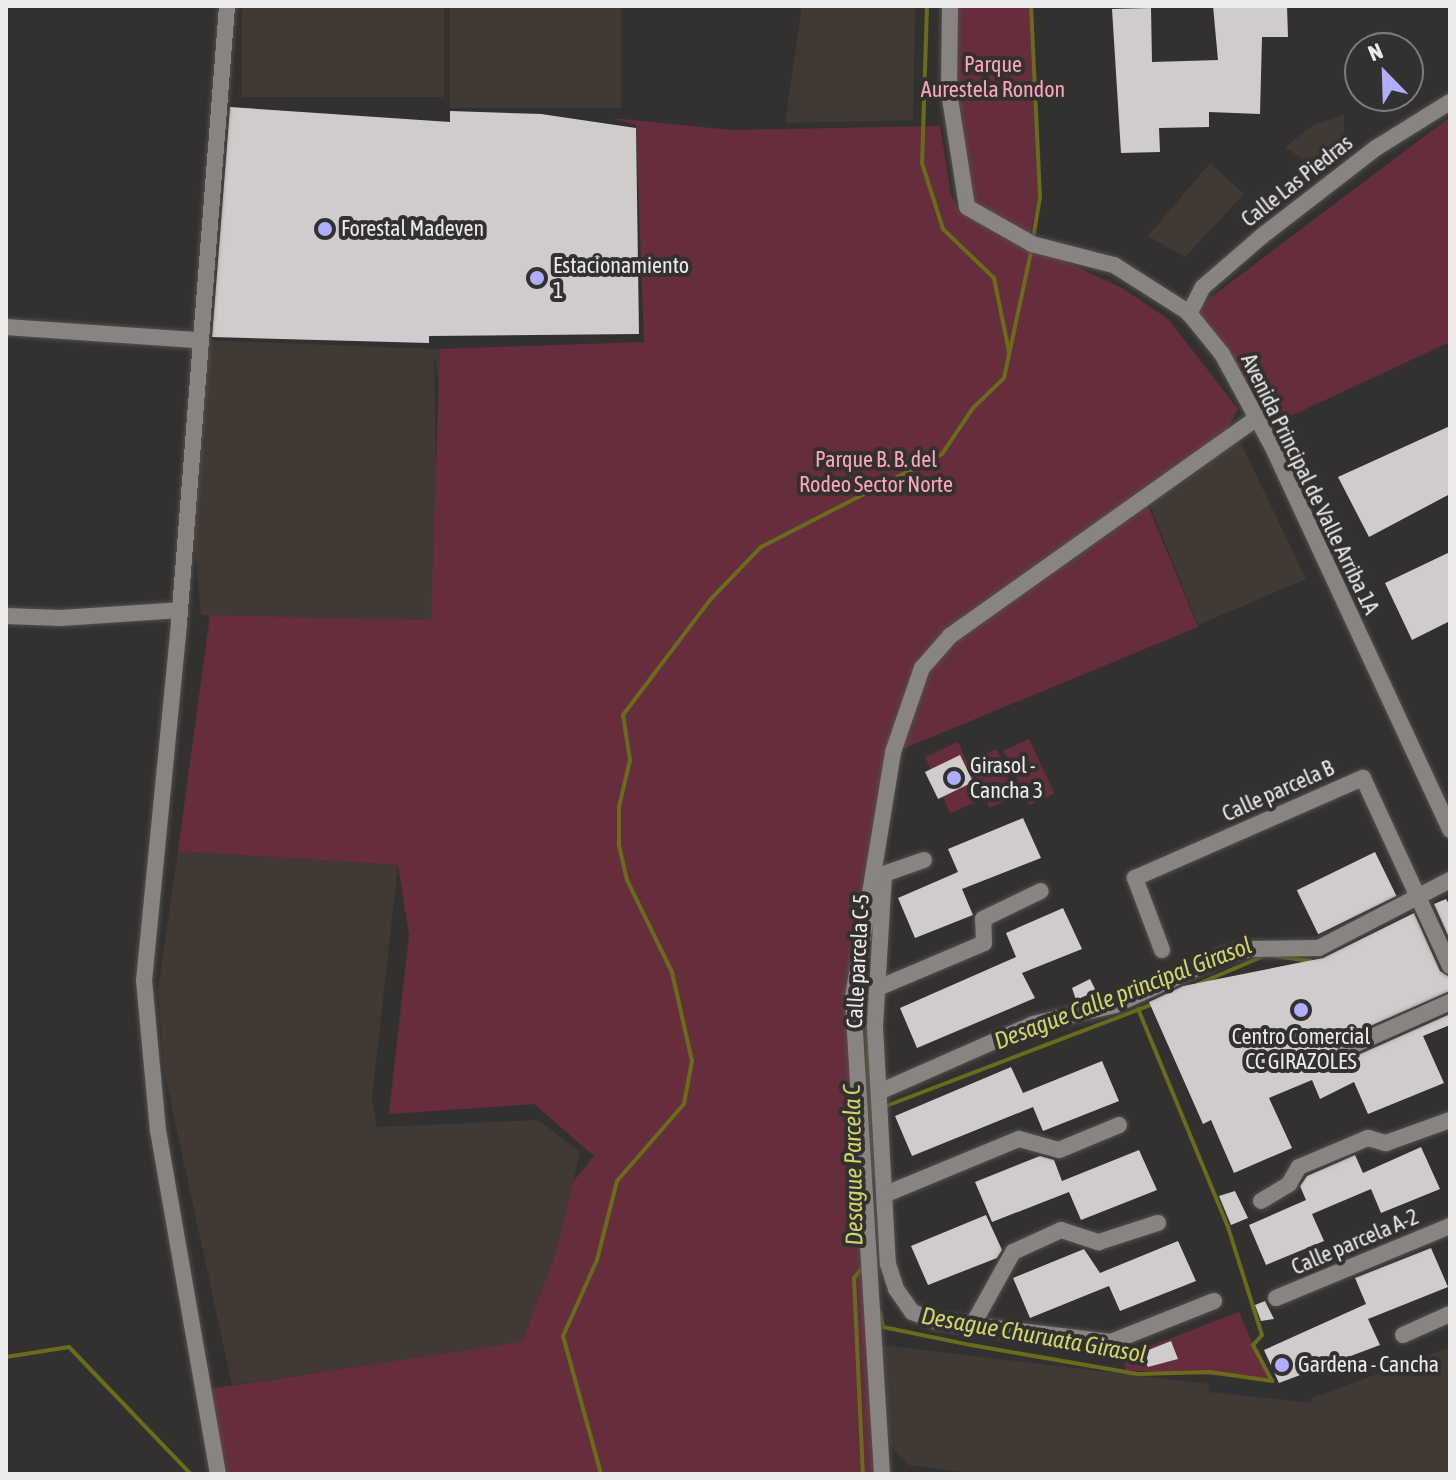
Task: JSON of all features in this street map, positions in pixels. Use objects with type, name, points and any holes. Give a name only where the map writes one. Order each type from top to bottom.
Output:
[{"type":"street","points":[[218,1474],[158,1131],[144,981],[180,610],[227,6]]},
{"type":"street","name":"Avenida Principal de Valle Arriba 1A","points":[[950,6],[949,92],[967,207],[1032,244],[1114,265],[1189,314],[1222,354],[1258,417],[1450,830]]},
{"type":"street","name":"Calle Las Piedras","points":[[1189,314],[1203,287],[1236,257],[1376,148],[1450,102]]},
{"type":"street","points":[[6,327],[199,340]]},
{"type":"street","points":[[882,1474],[853,997],[893,752],[922,668],[950,636],[1258,417]]},
{"type":"street","points":[[6,616],[61,618],[180,610]]},
{"type":"street","name":"Calle parcela B","points":[[1162,950],[1135,878],[1363,778],[1450,966]]},
{"type":"street","name":"Calle parcela C-5","points":[[924,860],[884,874],[878,988],[879,1092],[888,1264],[896,1289],[912,1312],[972,1326],[1111,1342],[1214,1301]]},
{"type":"street","points":[[879,1092],[1033,1024],[1115,1005],[1223,956],[1249,949],[1319,948],[1450,880]]},
{"type":"street","points":[[878,988],[984,943],[983,919],[1041,891]]},
{"type":"street","points":[[1347,1048],[1450,1002]]},
{"type":"street","points":[[1261,1201],[1289,1184],[1299,1167],[1368,1138],[1386,1143],[1450,1120]]},
{"type":"street","points":[[886,1194],[1019,1139],[1059,1150],[1119,1125]]},
{"type":"street","points":[[972,1326],[1013,1252],[1061,1230],[1099,1242],[1158,1223]]},
{"type":"street","name":"Calle parcela A-2","points":[[1276,1298],[1450,1226]]},
{"type":"street","points":[[1403,1335],[1450,1314]]},
{"type":"shaded area","points":[[242,6],[444,6],[444,97],[242,97]]},
{"type":"shaded area","points":[[450,6],[621,6],[621,108],[450,108]]},
{"type":"shaded area","points":[[802,6],[915,6],[913,120],[785,123]]},
{"type":"shaded area","points":[[1344,114],[1344,151],[1317,169],[1285,147],[1312,126]]},
{"type":"shaded area","points":[[1210,163],[1244,194],[1185,257],[1148,236]]},
{"type":"shaded area","points":[[199,340],[434,349],[588,362],[431,620],[201,615],[191,501]],"holes":[[[435,357],[439,386],[436,473]]]},
{"type":"shaded area","points":[[1236,433],[1306,579],[1198,625],[1146,496]]},
{"type":"shaded area","points":[[178,851],[398,865],[372,1098],[377,1127],[538,1120],[580,1152],[557,1249],[522,1343],[232,1385],[164,1071],[158,989]]},
{"type":"shaded area","points":[[882,1345],[1209,1384],[1208,1392],[1311,1403],[1312,1398],[1450,1347],[1450,1474],[979,1474],[909,1465],[888,1443]]},
{"type":"green space","name":"Parque Aurestela Rondon","points":[[952,6],[1029,6],[1038,195],[1030,239],[969,205],[956,136]]},
{"type":"green space","points":[[1450,117],[1450,342],[1271,425],[1194,310]]},
{"type":"green space","name":"Parque B. B. del Rodeo Sector Norte","points":[[612,118],[731,130],[940,126],[951,195],[960,212],[1124,289],[1168,319],[1238,409],[1221,440],[1144,496],[1198,627],[893,753],[859,1008],[889,1474],[228,1474],[209,1389],[522,1342],[557,1249],[573,1182],[594,1156],[534,1104],[389,1114],[409,935],[398,865],[178,851],[210,615],[431,620],[440,349],[644,342],[636,125]]},
{"type":"green space","points":[[1029,739],[1054,793],[1029,805],[1004,751]]},
{"type":"green space","name":"Girasol - Cancha 3","points":[[958,742],[983,799],[950,813],[925,757]]},
{"type":"green space","points":[[997,749],[1017,796],[989,808],[969,761]]},
{"type":"green space","points":[[1239,1312],[1268,1379],[1126,1370],[1122,1357]]},
{"type":"building","points":[[1213,6],[1287,6],[1288,37],[1262,37],[1260,114],[1209,112],[1209,127],[1159,128],[1160,152],[1121,153],[1112,9],[1151,8],[1152,62],[1218,60]]},
{"type":"building","points":[[230,107],[450,122],[450,111],[541,114],[636,128],[639,334],[429,336],[429,343],[212,337]]},
{"type":"building","points":[[1450,426],[1450,494],[1369,537],[1338,477]]},
{"type":"building","points":[[1450,552],[1450,621],[1412,640],[1385,583]]},
{"type":"building","points":[[960,755],[973,782],[938,799],[925,772]]},
{"type":"building","points":[[1023,818],[1041,858],[962,889],[973,915],[915,938],[898,898],[958,872],[948,849]]},
{"type":"building","points":[[1375,852],[1396,896],[1318,934],[1297,890]]},
{"type":"building","points":[[1446,899],[1450,906],[1450,940],[1434,904]]},
{"type":"building","points":[[1063,908],[1082,949],[1022,973],[1035,998],[917,1048],[900,1008],[1016,957],[1006,933]]},
{"type":"building","name":"Centro Comercial CC GIRAZOLES","points":[[1414,913],[1440,971],[1450,977],[1450,991],[1343,1038],[1337,1052],[1351,1058],[1450,1014],[1450,1025],[1423,1036],[1444,1083],[1368,1114],[1354,1082],[1320,1099],[1312,1080],[1269,1098],[1292,1148],[1234,1173],[1211,1120],[1203,1124],[1149,1002],[1183,986],[1323,958]]},
{"type":"building","points":[[1090,979],[1096,991],[1076,1000],[1072,988]]},
{"type":"building","points":[[1102,1061],[1119,1101],[1043,1131],[1033,1107],[912,1156],[895,1116],[1011,1067],[1023,1093]]},
{"type":"building","points":[[1421,1147],[1440,1189],[1381,1213],[1371,1189],[1312,1214],[1324,1241],[1266,1265],[1249,1225],[1306,1200],[1300,1186],[1307,1176],[1355,1155],[1363,1173]]},
{"type":"building","points":[[1139,1150],[1157,1190],[1081,1220],[1069,1192],[992,1222],[975,1182],[1040,1156],[1054,1160],[1062,1181]]},
{"type":"building","points":[[1235,1191],[1248,1218],[1231,1225],[1219,1196]]},
{"type":"building","points":[[986,1215],[1002,1250],[997,1258],[928,1285],[911,1246]]},
{"type":"building","points":[[1178,1241],[1196,1281],[1120,1311],[1109,1286],[1030,1318],[1013,1278],[1084,1249],[1100,1273]]},
{"type":"building","points":[[1431,1248],[1448,1287],[1368,1319],[1380,1345],[1279,1383],[1264,1350],[1366,1304],[1355,1278]]},
{"type":"building","points":[[1265,1301],[1274,1319],[1261,1321],[1255,1305]]},
{"type":"building","points":[[1171,1341],[1178,1359],[1148,1367],[1141,1353]]},
{"type":"waterway","points":[[927,6],[922,163],[943,229],[994,278],[1009,352]]},
{"type":"waterway","points":[[1031,6],[1040,197],[1033,239]]},
{"type":"waterway","points":[[601,1474],[563,1336],[597,1260],[617,1181],[684,1104],[692,1061],[672,972],[627,880],[619,844],[619,807],[630,760],[623,715],[710,600],[761,547],[942,454],[973,408],[1004,378],[1032,247]]},
{"type":"waterway","name":"Desague Calle principal Girasol","points":[[1198,984],[1266,955],[1311,961]]},
{"type":"waterway","name":"Desague Parcela C","points":[[868,1018],[869,992]]},
{"type":"waterway","name":"Desague Calle principal Girasol","points":[[886,1106],[1153,1004]]},
{"type":"waterway","name":"Desague Churuata Girasol","points":[[880,1312],[883,1327],[971,1345],[1138,1374],[1210,1372],[1272,1381],[1253,1345],[1262,1335],[1228,1227],[1138,1009]]},
{"type":"waterway","name":"Desague Parcela C","points":[[867,1027],[872,1178]]},
{"type":"waterway","name":"Desague Parcela C","points":[[863,1267],[854,1278],[863,1474]]},
{"type":"waterway","points":[[6,1357],[69,1347],[191,1474]]},
{"type":"place","name":"Forestal Madeven","points":[[325,229]]},
{"type":"place","name":"Estacionamiento 1","points":[[537,278]]},
{"type":"place","name":"Girasol - Cancha 3","points":[[954,778]]},
{"type":"place","name":"Centro Comercial CC GIRAZOLES","points":[[1301,1010]]},
{"type":"place","name":"Gardena - Cancha","points":[[1282,1365]]}]
